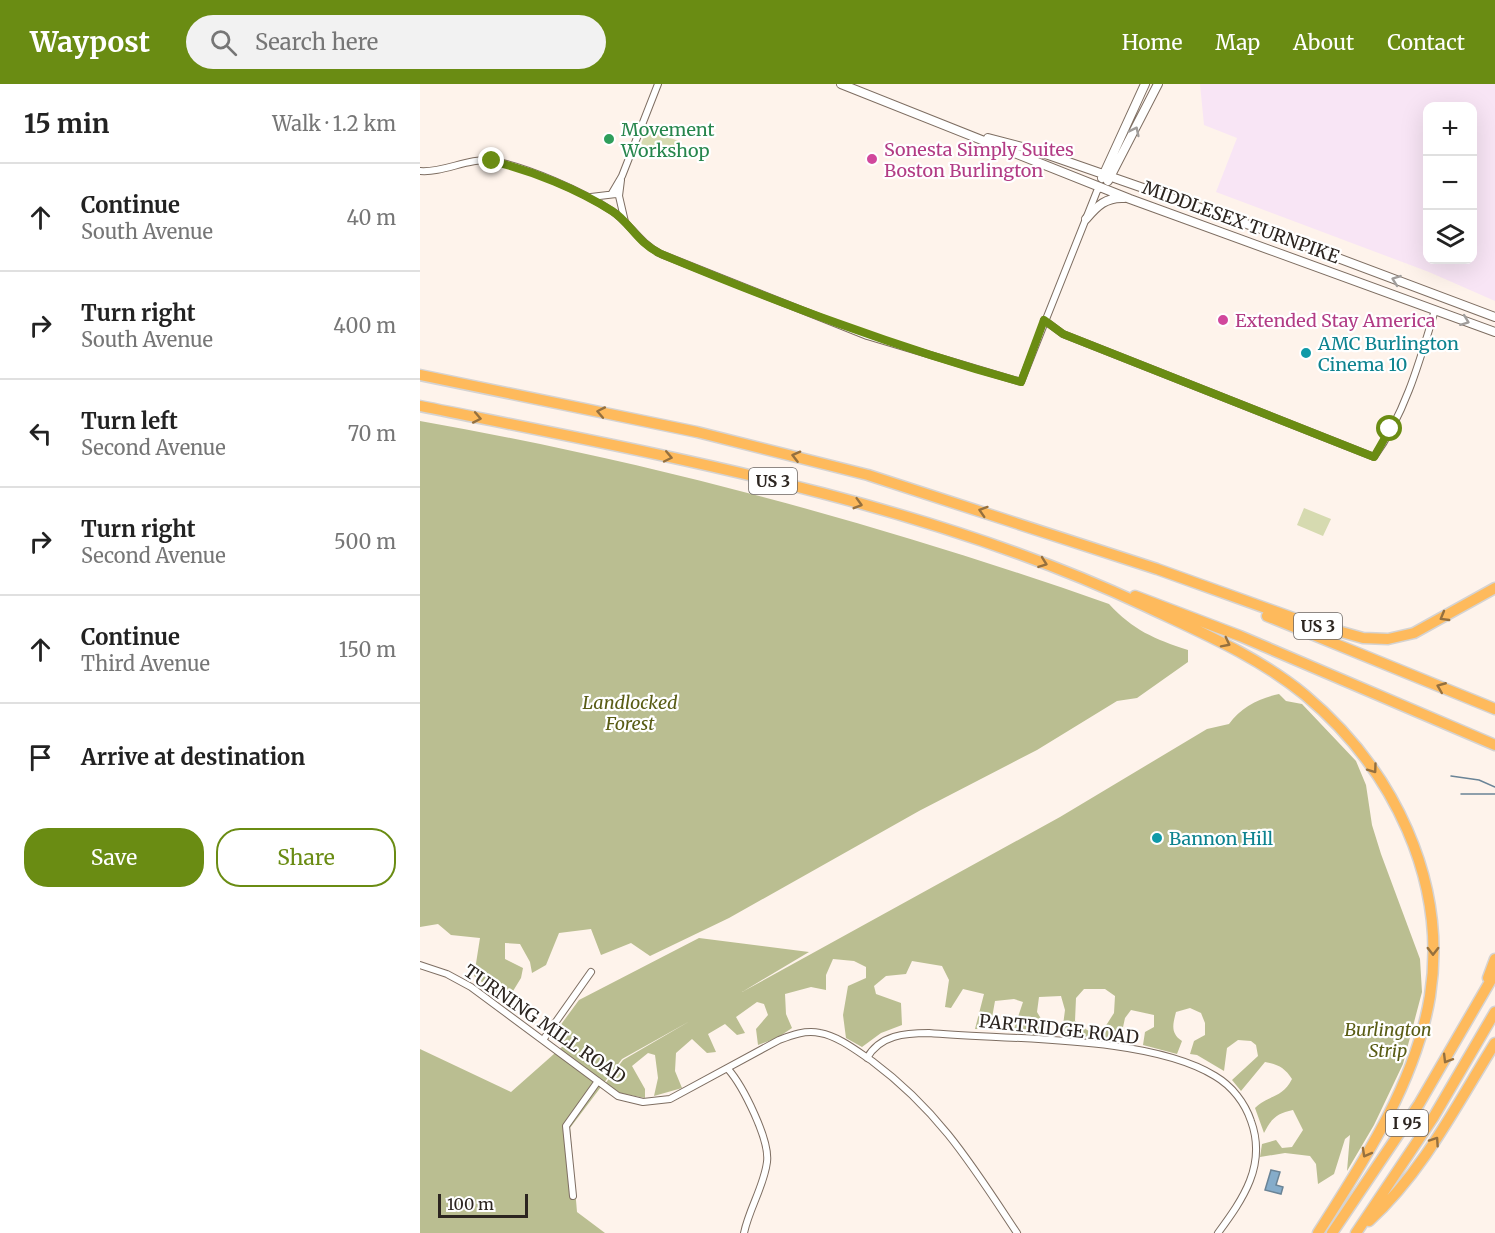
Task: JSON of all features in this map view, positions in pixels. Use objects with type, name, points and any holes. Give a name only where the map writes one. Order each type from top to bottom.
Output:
[{"type":"highway","name":"US 3","points":[[420,375],[666,425],[804,458],[962,504],[1316,625],[1379,640],[1397,638],[1421,630],[1495,588]]},
{"type":"highway","name":"US 3","points":[[420,406],[678,459],[795,487],[973,539],[1117,591],[1144,598],[1495,746]]},
{"type":"highway","points":[[1138,564],[1495,709]]},
{"type":"highway","points":[[1117,591],[1247,654],[1289,682],[1322,710],[1359,750],[1385,786],[1406,824],[1421,865],[1430,908],[1433,953],[1430,996],[1423,1028],[1409,1069],[1386,1115],[1318,1233]]},
{"type":"highway","points":[[1476,1008],[1495,959]]},
{"type":"highway","name":"I 95","points":[[1332,1233],[1407,1124],[1495,973]]},
{"type":"highway","name":"I 95","points":[[1356,1233],[1426,1128],[1495,1012]]},
{"type":"highway","points":[[1356,1233],[1388,1204],[1425,1155],[1495,1043]]},
{"type":"main road","name":"MIDDLESEX TURNPIKE","points":[[841,84],[979,136],[1016,154],[1130,199],[1495,332]]},
{"type":"main road","points":[[1101,187],[1102,174],[1145,84]]},
{"type":"main road","points":[[1101,187],[1112,178],[1158,84]]},
{"type":"main road","name":"MIDDLESEX TURNPIKE","points":[[979,136],[1017,144],[1495,316]]},
{"type":"main road","points":[[1086,219],[1108,199],[1130,199]]},
{"type":"main road","points":[[1435,310],[1451,300]]},
{"type":"street","points":[[604,206],[622,176],[658,84]]},
{"type":"street","points":[[420,171],[438,171],[474,161],[492,161],[590,196],[612,211],[641,241],[661,254],[849,329],[1021,382],[1044,320],[1097,191],[1101,187]]},
{"type":"street","points":[[590,196],[612,195]]},
{"type":"street","points":[[612,195],[620,205],[626,226]]},
{"type":"street","points":[[612,211],[620,205]]},
{"type":"street","points":[[1044,320],[1063,334],[1374,457],[1402,406],[1419,366],[1435,310]]},
{"type":"street","name":"TURNING MILL ROAD","points":[[420,965],[447,974],[471,987],[598,1081],[628,1100],[654,1102],[670,1099],[779,1040],[809,1032],[831,1037],[867,1058],[905,1087],[942,1124],[970,1161],[1017,1233]]},
{"type":"street","points":[[543,1040],[591,972]]},
{"type":"street","name":"PARTRIDGE ROAD","points":[[867,1058],[874,1048],[888,1038],[929,1033],[1108,1046],[1150,1054],[1203,1069],[1222,1080],[1237,1096],[1248,1113],[1256,1138],[1256,1163],[1250,1185],[1218,1233]]},
{"type":"street","points":[[728,1069],[743,1091],[767,1154],[766,1166],[744,1233]]},
{"type":"street","points":[[573,1196],[566,1126],[598,1081]]},
{"type":"shaded area","points":[[1200,84],[1495,84],[1495,301],[1429,272],[1216,192],[1237,138],[1204,125]]},
{"type":"green space","points":[[647,129],[681,142],[674,157],[641,144]]},
{"type":"green space","name":"Landlocked Forest","points":[[420,421],[508,437],[682,476],[854,522],[939,548],[1109,604],[1127,621],[1145,633],[1188,650],[1188,662],[1137,698],[1117,701],[1037,750],[919,811],[729,918],[650,956],[631,943],[601,955],[591,929],[559,933],[546,965],[532,973],[530,962],[520,944],[505,943],[505,959],[523,968],[521,978],[507,1001],[474,976],[480,938],[451,935],[438,924],[420,927]]},
{"type":"green space","points":[[1304,508],[1331,519],[1323,536],[1297,525]]},
{"type":"green space","name":"Burlington Strip","points":[[1279,694],[1286,701],[1302,704],[1356,761],[1366,785],[1372,825],[1381,854],[1420,959],[1422,992],[1403,1064],[1374,1125],[1347,1171],[1350,1135],[1345,1139],[1334,1174],[1318,1184],[1316,1164],[1310,1156],[1285,1153],[1260,1157],[1262,1144],[1276,1140],[1282,1148],[1292,1147],[1303,1130],[1293,1110],[1275,1117],[1264,1133],[1255,1108],[1284,1090],[1292,1079],[1281,1067],[1265,1062],[1241,1091],[1232,1080],[1258,1056],[1256,1045],[1251,1041],[1238,1040],[1227,1048],[1224,1071],[1197,1055],[1190,1054],[1194,1041],[1205,1035],[1205,1023],[1201,1013],[1190,1008],[1176,1012],[1174,1031],[1182,1041],[1177,1054],[1143,1045],[1145,1032],[1154,1027],[1154,1015],[1131,1010],[1125,1018],[1120,1041],[1098,1038],[1114,1013],[1115,996],[1105,989],[1084,989],[1076,998],[1075,1021],[1090,1032],[1087,1037],[1062,1033],[1065,1010],[1061,996],[1039,997],[1037,1012],[1046,1027],[1042,1036],[1013,1032],[1023,1002],[1014,999],[995,1001],[990,1029],[975,1029],[984,994],[963,989],[951,1008],[945,1007],[949,980],[942,966],[912,961],[906,974],[886,976],[874,986],[876,994],[901,1003],[902,1025],[881,1033],[862,1047],[846,1038],[843,1015],[848,986],[866,978],[866,967],[854,961],[833,959],[826,975],[826,990],[811,987],[785,994],[786,1014],[792,1028],[777,1038],[758,1045],[756,1029],[768,1015],[764,1004],[757,1002],[736,1017],[745,1033],[737,1035],[725,1024],[708,1034],[716,1052],[707,1053],[692,1039],[676,1053],[675,1071],[682,1088],[654,1096],[658,1078],[655,1055],[648,1053],[632,1066],[645,1089],[645,1098],[620,1093],[605,1084],[623,1060],[690,1021],[622,1059],[570,1128],[577,1212],[605,1233],[420,1233],[420,1049],[511,1092],[563,1046],[554,1038],[554,1034],[579,1000],[699,938],[809,952],[742,992],[1060,817],[1207,729],[1229,724],[1251,704]]},
{"type":"water","points":[[1271,1170],[1280,1172],[1276,1185],[1283,1187],[1281,1194],[1265,1190]]},
{"type":"waterway","points":[[1451,776],[1479,780],[1495,787]]},
{"type":"waterway","points":[[1461,794],[1495,794]]},
{"type":"place","name":"Movement Workshop","points":[[609,139]]},
{"type":"place","name":"Sonesta Simply Suites Boston Burlington","points":[[872,159]]},
{"type":"place","name":"Extended Stay America","points":[[1223,320]]},
{"type":"place","name":"AMC Burlington Cinema 10","points":[[1306,353]]},
{"type":"place","name":"Bannon Hill","points":[[1157,838]]},
{"type":"route","points":[[492,161],[590,196],[612,211],[641,241],[661,254],[867,336],[966,367],[1021,382],[1044,320],[1063,334],[1374,457],[1390,429]]}]
